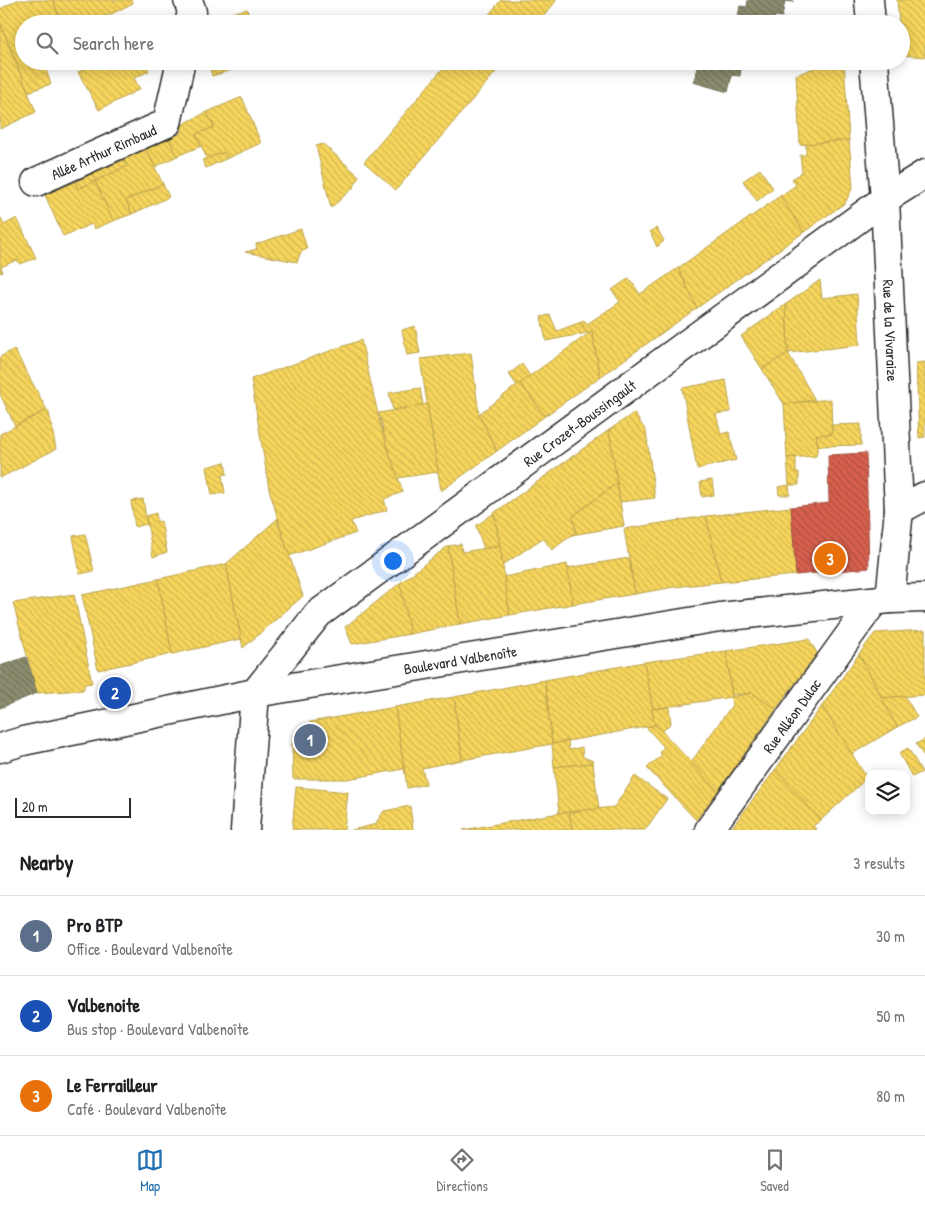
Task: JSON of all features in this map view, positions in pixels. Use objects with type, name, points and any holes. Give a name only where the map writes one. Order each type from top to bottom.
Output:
[{"type":"street","points":[[188,0],[191,15]]},
{"type":"street","points":[[870,0],[871,15]]},
{"type":"street","name":"Allée Arthur Rimbaud","points":[[36,182],[167,123],[179,70]]},
{"type":"street","name":"Rue de la Vivaraize","points":[[875,70],[885,199],[899,510],[882,600]]},
{"type":"street","name":"Rue Crozet-Boussingault","points":[[255,693],[318,614],[885,199],[925,174]]},
{"type":"street","points":[[899,510],[925,496]]},
{"type":"street","name":"Boulevard Valbenoîte","points":[[0,748],[33,739],[255,693],[720,617],[882,600],[925,598]]},
{"type":"street","name":"Rue Alléon Dulac","points":[[709,830],[882,600]]},
{"type":"street","points":[[245,830],[255,693]]},
{"type":"building: Homes","points":[[17,0],[53,0],[59,15],[15,15],[15,60],[0,23],[0,9]]},
{"type":"building: Homes","points":[[53,0],[131,0],[133,3],[110,15],[59,15]]},
{"type":"building: Homes","points":[[501,0],[557,0],[544,15],[488,15]]},
{"type":"building: Homes","points":[[897,0],[925,0],[925,57],[910,56],[910,15],[898,15]]},
{"type":"building: Homes","points":[[247,9],[249,15],[223,15]]},
{"type":"building: Homes","points":[[0,23],[15,60],[15,70],[19,70],[36,112],[0,129]]},
{"type":"building: Homes","points":[[19,70],[46,70],[51,84],[28,92]]},
{"type":"building: Homes","points":[[83,70],[149,71],[134,78],[140,89],[99,110],[78,72]]},
{"type":"building: Homes","points":[[210,70],[232,70],[212,76]]},
{"type":"building: Homes","points":[[441,70],[497,70],[396,190],[364,162]]},
{"type":"building: Homes","points":[[809,70],[845,70],[849,140],[800,145],[796,75]]},
{"type":"building: Homes","points":[[242,97],[261,143],[228,158],[224,152],[207,159],[196,134],[214,127],[207,112]]},
{"type":"building: Homes","points":[[207,112],[214,127],[196,134],[201,146],[177,156],[169,139],[181,133],[183,124]]},
{"type":"building: Homes","points":[[169,139],[177,156],[155,167],[146,149]]},
{"type":"building: Homes","points":[[849,140],[853,187],[845,203],[804,232],[780,196],[796,185],[792,179],[802,172],[800,155],[806,155],[806,144]]},
{"type":"building: Homes","points":[[323,144],[359,176],[354,187],[331,208],[316,146]]},
{"type":"building: Homes","points":[[146,149],[163,184],[126,200],[132,214],[113,221],[95,181],[127,166],[124,160]]},
{"type":"building: Homes","points":[[224,152],[228,158],[206,168],[202,160]]},
{"type":"building: Homes","points":[[124,160],[127,166],[95,181],[91,174]]},
{"type":"building: Homes","points":[[760,169],[773,188],[757,201],[743,181]]},
{"type":"building: Homes","points":[[91,174],[95,181],[78,189],[75,182]]},
{"type":"building: Homes","points":[[95,181],[113,221],[94,229],[92,224],[63,236],[45,195],[75,182],[78,189]]},
{"type":"building: Homes","points":[[163,184],[169,197],[132,214],[126,200]]},
{"type":"building: Homes","points":[[780,196],[804,232],[697,308],[678,268]]},
{"type":"building: Homes","points":[[0,216],[4,225],[17,218],[36,258],[20,264],[17,260],[1,267],[3,272],[0,273]]},
{"type":"building: Homes","points":[[657,228],[664,241],[657,247],[650,231]]},
{"type":"building: Homes","points":[[301,229],[307,249],[301,252],[297,262],[245,252],[257,249],[256,244]]},
{"type":"building: Homes","points":[[678,268],[697,308],[600,377],[592,331],[587,333],[581,322],[584,320],[587,324],[620,302],[612,290],[629,278],[640,294]]},
{"type":"building: Homes","points":[[820,280],[822,298],[857,294],[860,345],[788,353],[786,304]]},
{"type":"building: Homes","points":[[786,304],[788,353],[762,369],[741,336]]},
{"type":"building: Homes","points":[[550,315],[557,331],[581,322],[587,333],[546,341],[541,317]]},
{"type":"building: Homes","points":[[415,326],[420,353],[407,355],[402,330]]},
{"type":"building: Homes","points":[[592,331],[600,377],[545,416],[520,383]]},
{"type":"building: Homes","points":[[361,340],[381,427],[403,492],[384,499],[387,510],[351,521],[356,533],[289,556],[269,489],[251,379]]},
{"type":"building: Homes","points":[[14,349],[47,410],[15,426],[0,394],[0,357]]},
{"type":"building: Homes","points":[[471,353],[479,414],[497,451],[441,491],[420,359]]},
{"type":"building: Homes","points":[[788,353],[815,400],[784,404],[762,369]]},
{"type":"building: Homes","points":[[925,362],[925,437],[919,438],[916,363]]},
{"type":"building: Homes","points":[[522,364],[530,376],[517,386],[509,374]]},
{"type":"building: Homes","points":[[726,380],[731,412],[716,414],[721,434],[729,432],[736,460],[697,469],[682,388]]},
{"type":"building: Homes","points":[[520,383],[545,416],[497,451],[479,414]]},
{"type":"building: Homes","points":[[420,388],[423,405],[393,410],[389,393]]},
{"type":"building: Homes","points":[[831,399],[832,434],[816,435],[818,446],[816,456],[787,458],[784,404]]},
{"type":"building: Homes","points":[[427,404],[438,472],[398,478],[387,447],[379,413]]},
{"type":"building: Homes","points":[[47,410],[56,449],[0,478],[0,434]]},
{"type":"building: Homes","points":[[634,413],[646,431],[655,498],[620,502],[609,430]]},
{"type":"building: Homes","points":[[861,424],[861,445],[818,446],[816,435],[832,434],[832,425]]},
{"type":"building: Homes","points":[[609,430],[617,483],[573,516],[576,532],[552,550],[543,538],[503,565],[494,513]]},
{"type":"building: Homes","points":[[796,457],[796,472],[799,472],[799,485],[789,485],[787,458]]},
{"type":"building: Homes","points":[[225,462],[227,474],[222,475],[225,493],[212,495],[207,467]]},
{"type":"building: Homes","points":[[712,480],[714,495],[702,497],[700,482]]},
{"type":"building: Homes","points":[[617,483],[624,526],[572,535],[576,532],[573,516]]},
{"type":"building: Homes","points":[[789,485],[790,495],[779,495],[778,487]]},
{"type":"building: Homes","points":[[143,499],[147,524],[135,527],[131,501]]},
{"type":"building: Homes","points":[[791,507],[796,575],[721,582],[706,516]]},
{"type":"building: Homes","points":[[156,513],[157,522],[161,521],[167,552],[153,557],[146,516]]},
{"type":"building: Homes","points":[[494,513],[500,546],[484,549],[476,526]]},
{"type":"building: Homes","points":[[706,516],[721,582],[674,587],[635,594],[624,529]]},
{"type":"building: Homes","points":[[277,519],[303,596],[243,648],[226,564]]},
{"type":"building: Homes","points":[[85,534],[94,571],[80,574],[73,536]]},
{"type":"building: Homes","points":[[461,544],[462,552],[500,546],[510,615],[460,624],[448,546]]},
{"type":"building: Homes","points":[[448,546],[460,624],[410,634],[400,583]]},
{"type":"building: Homes","points":[[629,558],[635,594],[573,604],[567,568]]},
{"type":"building: Homes","points":[[226,564],[241,639],[172,654],[158,579]]},
{"type":"building: Homes","points":[[567,564],[573,604],[510,615],[504,577]]},
{"type":"building: Homes","points":[[158,579],[172,654],[98,670],[82,595]]},
{"type":"building: Homes","points":[[400,583],[410,634],[352,644],[345,627]]},
{"type":"building: Homes","points":[[74,594],[92,683],[85,684],[83,690],[37,693],[13,603]]},
{"type":"building: Homes","points":[[925,630],[925,695],[882,698],[859,654],[875,633]]},
{"type":"building: Homes","points":[[809,639],[817,653],[776,709],[752,693],[732,695],[726,651]]},
{"type":"building: Homes","points":[[726,651],[732,697],[652,709],[644,662]]},
{"type":"building: Homes","points":[[859,654],[897,727],[852,754],[822,706]]},
{"type":"building: Homes","points":[[644,662],[656,725],[552,744],[545,680]]},
{"type":"building: Homes","points":[[545,680],[552,744],[462,760],[454,697]]},
{"type":"building: Homes","points":[[752,693],[776,709],[718,791],[691,762],[732,705],[731,697]]},
{"type":"building: Homes","points":[[905,696],[917,717],[897,727],[882,698]]},
{"type":"building: Homes","points":[[454,697],[462,760],[422,768],[426,784],[407,788],[395,707]]},
{"type":"building: Homes","points":[[822,706],[865,775],[865,780],[821,820],[775,770]]},
{"type":"building: Homes","points":[[395,707],[404,769],[347,779],[293,779],[292,743],[310,722]]},
{"type":"building: Homes","points":[[669,707],[671,723],[662,732],[654,723],[652,709]]},
{"type":"building: Homes","points":[[656,725],[718,791],[696,820],[647,768],[662,755],[659,752],[664,747],[646,727]]},
{"type":"building: Homes","points":[[925,739],[925,758],[916,744]]},
{"type":"building: Homes","points":[[568,741],[569,750],[582,747],[583,757],[593,761],[593,763],[554,767],[552,744]]},
{"type":"building: Homes","points":[[908,748],[922,772],[912,777],[910,770],[908,770],[899,753]]},
{"type":"building: Homes","points":[[593,763],[599,809],[559,813],[554,767]]},
{"type":"building: Homes","points":[[775,770],[821,820],[813,826],[817,830],[730,830]]},
{"type":"building: Homes","points":[[635,776],[667,799],[645,830],[572,830],[569,812],[614,807]]},
{"type":"building: Homes","points":[[296,787],[348,792],[344,830],[292,830]]},
{"type":"building: Homes","points":[[410,806],[413,830],[352,830],[377,824],[384,811]]},
{"type":"building: Homes","points":[[569,812],[572,830],[463,830],[559,813]]},
{"type":"building: Shops","points":[[866,453],[869,568],[796,575],[791,507],[829,503],[828,455]]},
{"type":"building: Industry","points":[[748,0],[793,0],[793,2],[785,1],[782,15],[738,15],[740,6],[747,7]]},
{"type":"building: Industry","points":[[697,70],[741,70],[740,76],[732,75],[728,92],[693,82]]},
{"type":"building: Industry","points":[[26,657],[37,693],[0,708],[0,666]]},
{"type":"place","name":"Le Ferrailleur","points":[[830,559]]},
{"type":"place","name":"Valbenoite","points":[[115,693]]},
{"type":"place","name":"Pro BTP","points":[[310,740]]}]
